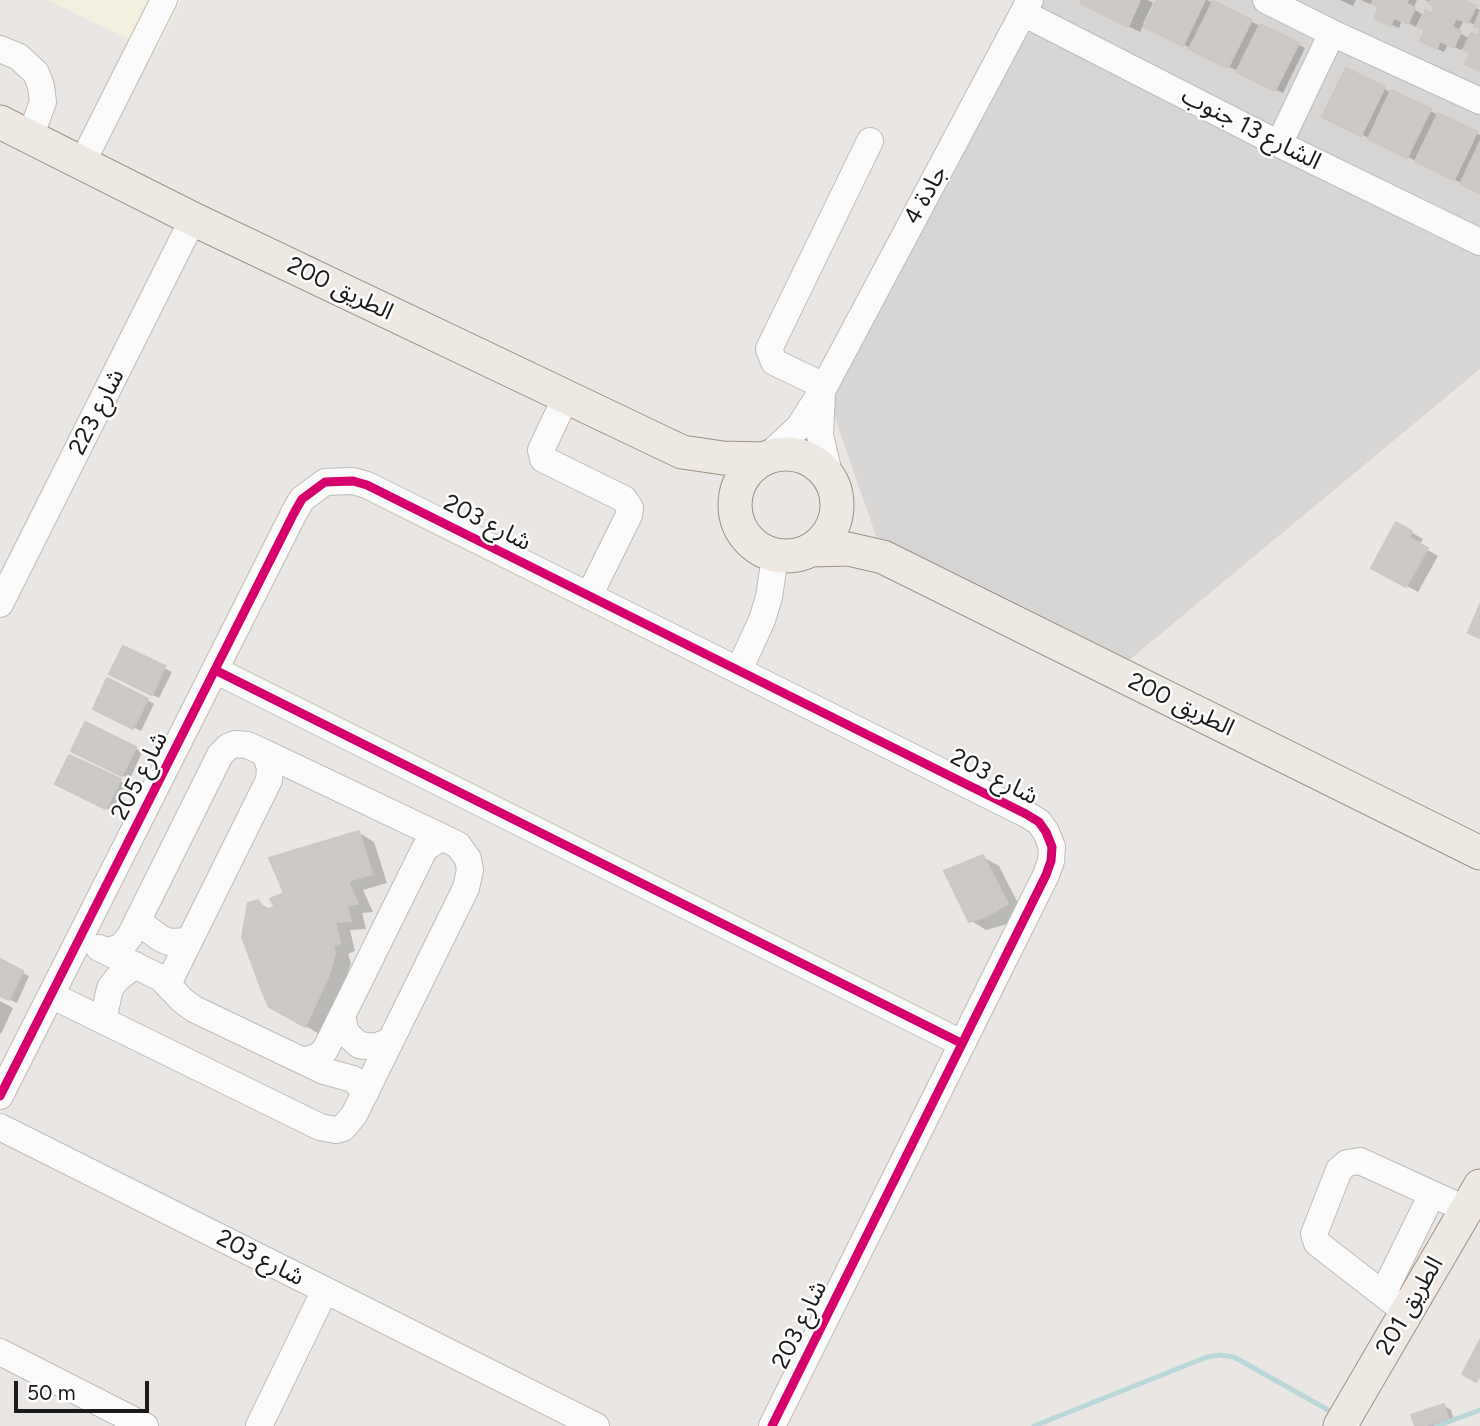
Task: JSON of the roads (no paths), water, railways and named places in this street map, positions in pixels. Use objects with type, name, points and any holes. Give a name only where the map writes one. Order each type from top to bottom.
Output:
[{"type":"main road","name":"الطريق 200","points":[[0,122],[193,219],[682,452],[723,458],[766,458]]},
{"type":"main road","name":"الطريق 200","points":[[682,452],[714,485],[737,524]]},
{"type":"main road","points":[[779,454],[803,456],[813,461],[833,488],[837,510],[829,533],[812,550],[794,556],[775,556],[752,545],[737,524],[734,496],[739,482],[747,471],[766,458],[779,454]]},
{"type":"main road","name":"الطريق 200","points":[[833,488],[857,530],[883,557]]},
{"type":"main road","name":"الطريق 200","points":[[812,550],[848,549],[883,557],[1480,853]]},
{"type":"main road","name":"الطريق 201","points":[[1340,1426],[1394,1303],[1473,1197]]},
{"type":"street","points":[[82,163],[164,0]]},
{"type":"street","points":[[1266,0],[1480,101]]},
{"type":"street","name":"الشارع 13 جنوب","points":[[1026,7],[1279,144],[1480,242]]},
{"type":"street","name":"جادة 4","points":[[766,458],[799,426],[823,388],[1026,7]]},
{"type":"street","points":[[1279,144],[1332,33]]},
{"type":"street","points":[[0,49],[19,57],[36,73],[41,86],[43,102],[30,137]]},
{"type":"street","points":[[823,388],[774,362],[769,349],[870,141]]},
{"type":"street","name":"شارع 223","points":[[0,604],[193,219]]},
{"type":"street","name":"جادة 4","points":[[823,388],[820,435],[833,488]]},
{"type":"street","points":[[566,397],[541,454],[547,461],[624,499],[630,508],[589,596]]},
{"type":"street","name":"شارع 203","points":[[325,482],[354,481],[367,485],[1026,814],[1039,822],[1046,832],[1052,847],[1046,875],[772,1426]]},
{"type":"street","name":"شارع 205","points":[[0,1096],[294,513],[302,499],[325,482]]},
{"type":"street","points":[[739,670],[762,620],[769,597],[775,556]]},
{"type":"street","points":[[215,670],[961,1043]]},
{"type":"street","points":[[51,995],[320,1127],[336,1130],[349,1123],[366,1092],[469,879],[470,870],[464,852],[458,845],[265,753],[240,744],[228,747],[220,755],[126,942],[121,947],[107,951]]},
{"type":"street","points":[[167,984],[269,780],[270,768],[265,753]]},
{"type":"street","points":[[303,1061],[317,1057],[325,1050],[425,848],[442,837]]},
{"type":"street","points":[[140,917],[144,926],[160,938],[189,941]]},
{"type":"street","points":[[80,938],[161,978],[194,1009],[324,1072],[353,1079],[366,1092]]},
{"type":"street","points":[[106,1022],[105,1011],[110,988],[125,971],[135,965]]},
{"type":"street","points":[[342,1017],[346,1033],[359,1045],[375,1048],[390,1041]]},
{"type":"street","name":"شارع 203","points":[[0,1128],[596,1426]]},
{"type":"street","points":[[1432,1194],[1394,1303],[1317,1243],[1314,1234],[1339,1170],[1347,1163],[1360,1161],[1432,1194],[1473,1197]]},
{"type":"street","points":[[259,1426],[325,1290]]},
{"type":"street","points":[[0,1352],[145,1426]]},
{"type":"waterway","points":[[1034,1426],[1207,1357],[1220,1355],[1234,1357],[1330,1411]]},
{"type":"waterway","points":[[1436,1426],[1480,1410]]}]
